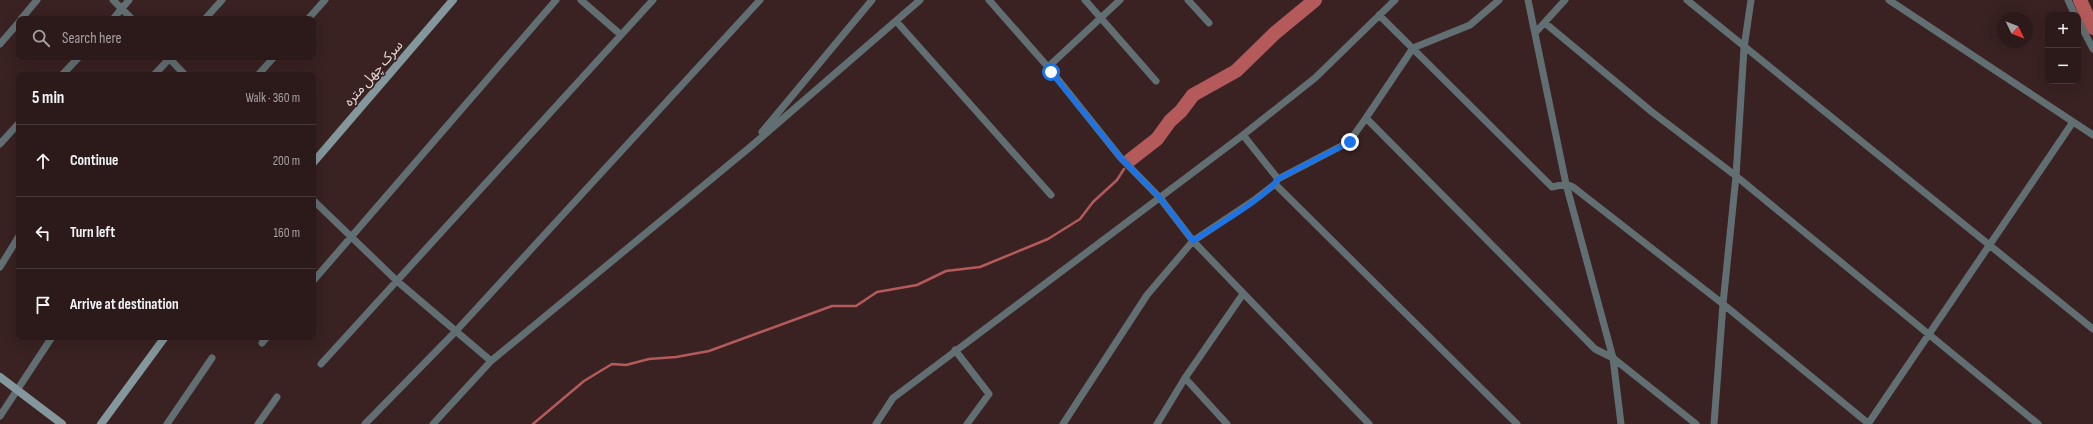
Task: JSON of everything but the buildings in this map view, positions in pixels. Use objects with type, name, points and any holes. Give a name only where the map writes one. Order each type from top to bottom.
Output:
[{"type":"street","points":[[24,16],[37,0]]},
{"type":"street","points":[[113,0],[129,16]]},
{"type":"street","points":[[115,16],[130,0]]},
{"type":"street","points":[[208,16],[222,0]]},
{"type":"street","points":[[311,16],[325,0]]},
{"type":"street","name":"سرک چهل متره","points":[[316,159],[453,0]]},
{"type":"street","points":[[316,277],[350,236],[556,0]]},
{"type":"street","points":[[581,0],[621,35]]},
{"type":"street","points":[[321,364],[653,0]]},
{"type":"street","points":[[365,424],[456,331],[760,0]]},
{"type":"street","points":[[749,148],[872,0]]},
{"type":"street","points":[[434,424],[491,361],[749,148],[920,0]]},
{"type":"street","points":[[989,0],[1048,67],[1120,157],[1160,198],[1193,241],[1369,424]]},
{"type":"street","points":[[1085,0],[1156,81]]},
{"type":"street","points":[[1048,67],[1120,0]]},
{"type":"street","points":[[1188,0],[1209,23]]},
{"type":"street","points":[[876,424],[893,398],[955,350],[1160,198],[1315,78],[1395,0]]},
{"type":"street","points":[[1063,424],[1147,294],[1193,241],[1253,201],[1277,181],[1350,142],[1413,48],[1470,25],[1498,0]]},
{"type":"street","points":[[1528,0],[1566,184],[1613,358],[1621,424]]},
{"type":"street","points":[[1535,33],[1565,0]]},
{"type":"street","points":[[1687,0],[1744,48],[1990,245],[2093,330]]},
{"type":"street","points":[[1714,424],[1723,304],[1736,176],[1744,48],[1751,0]]},
{"type":"street","points":[[1889,0],[2093,135]]},
{"type":"street","points":[[2068,0],[2074,12]]},
{"type":"street","points":[[1379,14],[1552,187],[1566,184],[1573,187],[1723,304],[1868,424],[2073,122]]},
{"type":"street","points":[[896,21],[1051,195]]},
{"type":"street","points":[[1545,23],[1652,112],[1736,176],[2038,424]]},
{"type":"street","points":[[0,44],[16,25]]},
{"type":"street","points":[[2081,26],[2093,49]]},
{"type":"street","points":[[65,72],[76,60]]},
{"type":"street","points":[[157,72],[167,60]]},
{"type":"street","points":[[171,60],[182,72]]},
{"type":"street","points":[[261,72],[271,60]]},
{"type":"street","points":[[1366,118],[1595,349],[1613,358],[1696,424]]},
{"type":"street","points":[[0,144],[16,126]]},
{"type":"street","points":[[1243,135],[1277,181],[1517,424]]},
{"type":"street","points":[[316,203],[397,281],[491,361]]},
{"type":"street","points":[[0,267],[16,241]]},
{"type":"street","points":[[1157,424],[1185,378],[1243,294]]},
{"type":"street","points":[[0,416],[18,391],[50,340]]},
{"type":"street","points":[[101,424],[163,340]]},
{"type":"street","points":[[955,350],[989,394],[967,424]]},
{"type":"street","points":[[167,424],[212,358]]},
{"type":"street","points":[[0,377],[62,424]]},
{"type":"street","points":[[1185,378],[1227,424]]},
{"type":"street","points":[[258,424],[277,397]]},
{"type":"waterway","points":[[1130,160],[1157,139],[1170,121],[1181,111],[1193,95],[1236,71],[1275,33],[1315,0]]},
{"type":"waterway","points":[[2080,0],[2093,28]]},
{"type":"waterway","points":[[533,424],[584,381],[612,364],[626,365],[649,359],[676,357],[709,351],[832,306],[856,306],[877,292],[917,285],[946,271],[980,267],[1048,239],[1080,219],[1093,202],[1117,180],[1124,169]]},
{"type":"route","points":[[1051,72],[1120,157],[1160,198],[1193,241],[1253,201],[1275,184],[1278,179],[1350,142]]}]
